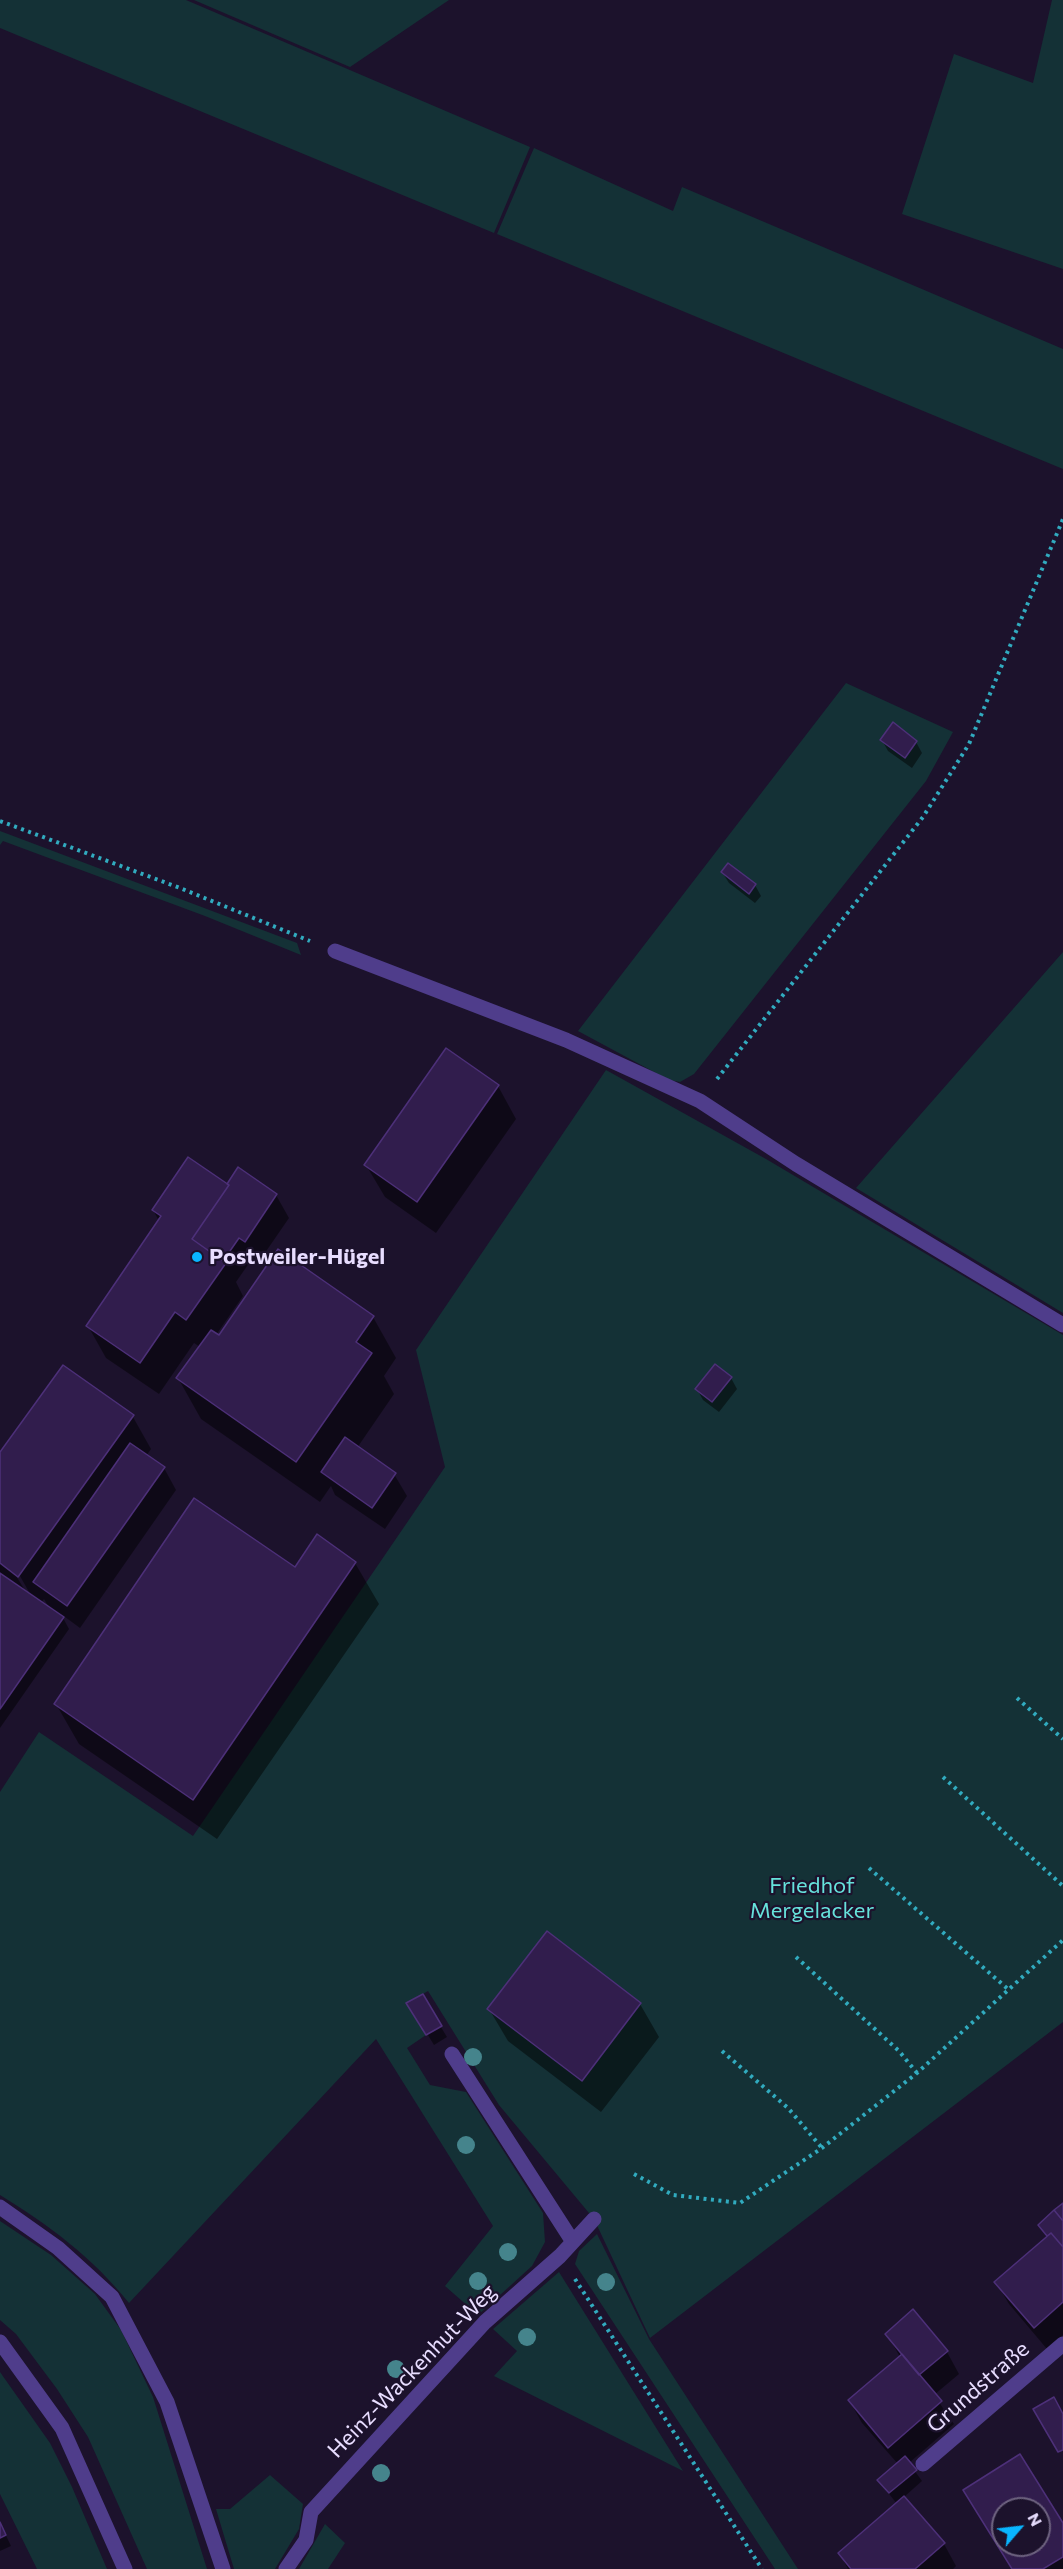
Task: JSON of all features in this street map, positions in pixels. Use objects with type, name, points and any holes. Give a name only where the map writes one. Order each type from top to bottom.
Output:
[{"type":"street","points":[[335,951],[566,1040],[700,1101],[796,1164],[1063,1325]]},
{"type":"street","points":[[452,2054],[573,2242]]},
{"type":"street","points":[[0,2207],[58,2248],[112,2297],[167,2402],[223,2569]]},
{"type":"street","name":"Heinz-Wackenhut-Weg","points":[[286,2569],[306,2540],[310,2512],[485,2322],[560,2256],[594,2219]]},
{"type":"street","points":[[0,2343],[62,2428],[125,2569]]},
{"type":"street","name":"Grundstraße","points":[[923,2464],[1063,2344]]},
{"type":"path","points":[[700,1101],[923,817],[969,744],[1063,519]]},
{"type":"path","points":[[0,821],[180,888],[335,951]]},
{"type":"path","points":[[1017,1698],[1063,1740]]},
{"type":"path","points":[[943,1777],[1063,1886]]},
{"type":"path","points":[[869,1868],[1009,1990]]},
{"type":"path","points":[[634,2174],[673,2195],[740,2203],[822,2148],[917,2073],[1063,1940]]},
{"type":"path","points":[[796,1957],[899,2051],[917,2073]]},
{"type":"path","points":[[722,2051],[788,2108],[822,2148]]},
{"type":"path","points":[[560,2256],[762,2569]]},
{"type":"green space","points":[[0,0],[186,0],[530,147],[494,233],[0,28]]},
{"type":"green space","points":[[194,0],[449,0],[350,67]]},
{"type":"green space","points":[[1052,0],[1063,0],[1063,269],[902,214],[954,54],[1033,83]]},
{"type":"green space","points":[[534,148],[673,211],[682,187],[1063,349],[1063,469],[497,234]]},
{"type":"green space","points":[[846,683],[953,732],[926,781],[694,1074],[680,1082],[669,1080],[578,1031]]},
{"type":"green space","points":[[0,831],[297,943],[301,955],[205,916],[3,841],[0,845]]},
{"type":"green space","points":[[1063,952],[1063,1313],[856,1188]]},
{"type":"green space","name":"Friedhof Mergelacker","points":[[606,1070],[766,1159],[1063,1335],[1063,2022],[650,2338],[594,2219],[499,2105],[428,1991],[407,2003],[426,2035],[407,2048],[430,2085],[466,2092],[543,2213],[545,2242],[532,2266],[478,2315],[445,2286],[493,2226],[376,2039],[129,2303],[101,2271],[69,2243],[0,2195],[0,1792],[39,1732],[193,1836],[445,1467],[416,1350]]},
{"type":"green space","points":[[0,2221],[51,2255],[95,2294],[121,2330],[153,2397],[207,2569],[147,2569],[88,2437],[57,2389],[16,2334],[0,2320]]},
{"type":"green space","points":[[597,2234],[649,2339],[798,2569],[775,2569],[575,2264],[579,2251]]},
{"type":"green space","points":[[559,2272],[683,2471],[494,2376],[517,2351],[493,2329]]},
{"type":"green space","points":[[0,2372],[50,2443],[72,2487],[107,2569],[37,2569],[0,2494]]},
{"type":"green space","points":[[270,2475],[303,2504],[299,2529],[275,2569],[234,2569],[216,2509],[230,2509]]},
{"type":"green space","points":[[325,2524],[345,2543],[328,2569],[299,2569]]},
{"type":"building","points":[[893,722],[917,741],[905,758],[880,740]]},
{"type":"building","points":[[728,863],[756,884],[749,894],[721,872]]},
{"type":"building","points":[[446,1048],[499,1085],[417,1202],[364,1165]]},
{"type":"building","points":[[188,1157],[229,1185],[192,1239],[226,1263],[186,1320],[175,1312],[140,1363],[86,1326],[161,1216],[152,1210]]},
{"type":"building","points":[[238,1167],[277,1194],[245,1242],[239,1238],[223,1261],[192,1239],[229,1185],[227,1184]]},
{"type":"building","points":[[278,1249],[374,1316],[356,1342],[372,1353],[296,1462],[176,1378],[211,1330],[219,1335]]},
{"type":"building","points":[[715,1364],[732,1377],[712,1402],[695,1389]]},
{"type":"building","points":[[63,1365],[134,1415],[18,1577],[0,1563],[0,1452]]},
{"type":"building","points":[[345,1437],[396,1473],[372,1508],[321,1472]]},
{"type":"building","points":[[130,1443],[165,1467],[67,1606],[33,1582]]},
{"type":"building","points":[[194,1498],[295,1567],[317,1534],[356,1562],[193,1800],[54,1704]]},
{"type":"building","points":[[0,1573],[64,1617],[0,1709]]},
{"type":"building","points":[[547,1931],[641,2003],[582,2081],[487,2009]]},
{"type":"building","points":[[423,1994],[442,2026],[426,2035],[406,2003]]},
{"type":"building","points":[[1063,2203],[1063,2221],[1054,2210]]},
{"type":"building","points":[[1054,2210],[1063,2221],[1063,2247],[1051,2233],[1047,2236],[1038,2225]]},
{"type":"building","points":[[1051,2233],[1063,2247],[1063,2302],[1034,2328],[994,2282]]},
{"type":"building","points":[[913,2309],[948,2351],[919,2375],[885,2334]]},
{"type":"building","points":[[902,2354],[942,2401],[888,2448],[848,2400]]},
{"type":"building","points":[[1054,2397],[1063,2414],[1063,2450],[1058,2452],[1033,2409]]},
{"type":"building","points":[[1020,2454],[1047,2497],[991,2497],[991,2535],[963,2490]]},
{"type":"building","points":[[905,2456],[917,2470],[889,2493],[877,2480]]},
{"type":"building","points":[[904,2496],[945,2543],[915,2569],[851,2569],[838,2553]]},
{"type":"building","points":[[1051,2504],[1063,2523],[1063,2557],[1043,2569],[1012,2569],[1005,2557],[1051,2557]]},
{"type":"building","points":[[0,2522],[6,2535],[0,2538]]},
{"type":"place","name":"Postweiler-Hügel","points":[[197,1257]]}]
